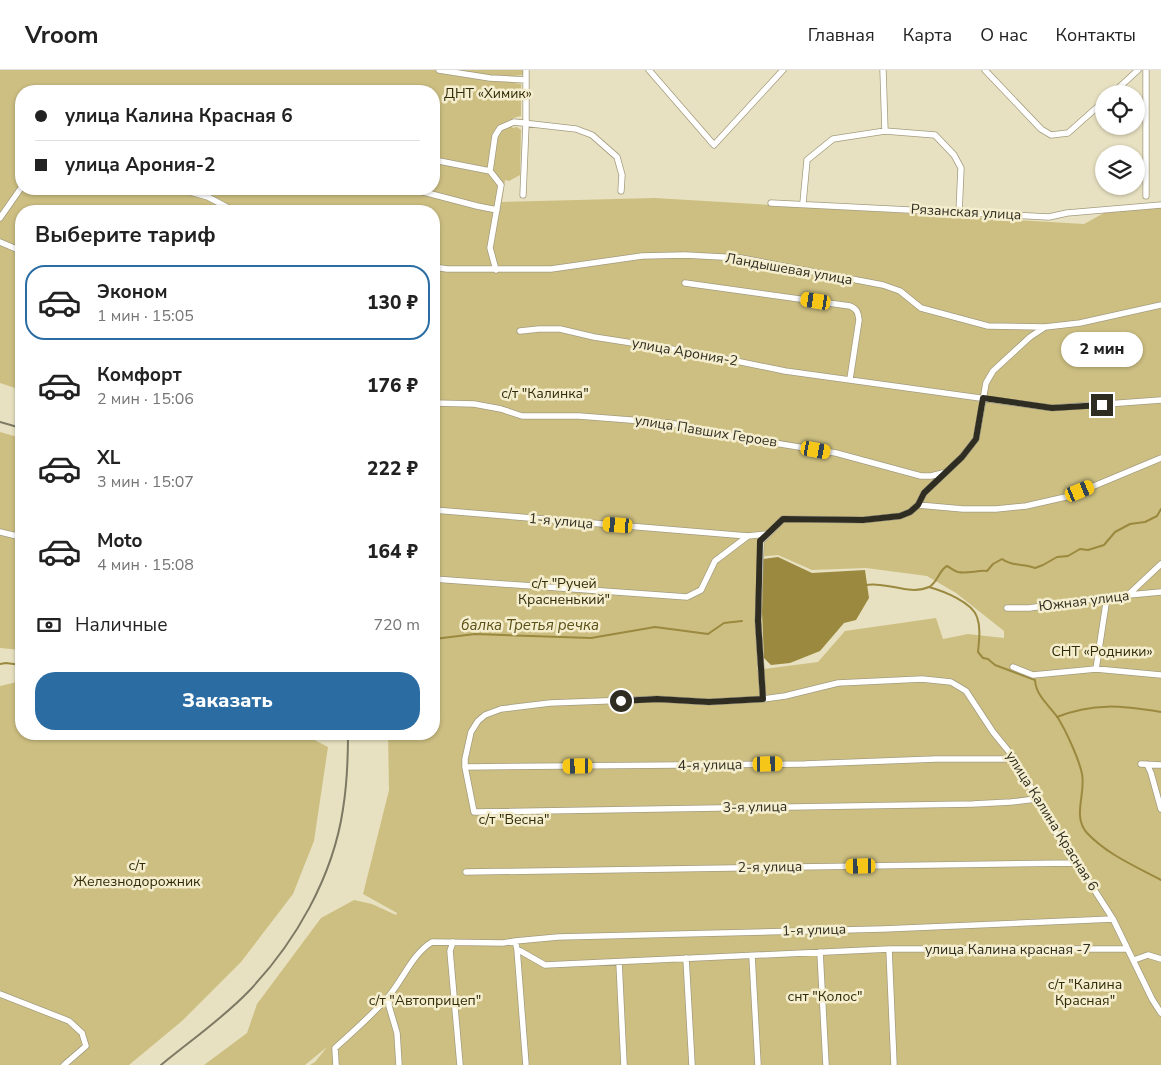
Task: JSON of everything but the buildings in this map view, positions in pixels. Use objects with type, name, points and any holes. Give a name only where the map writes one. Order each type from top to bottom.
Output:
[{"type":"street","points":[[439,70],[490,78],[526,80]]},
{"type":"street","points":[[523,195],[526,70]]},
{"type":"street","points":[[649,70],[714,144],[783,70]]},
{"type":"street","points":[[883,70],[885,131]]},
{"type":"street","points":[[985,70],[1041,129],[1051,135],[1068,133],[1095,109]]},
{"type":"street","points":[[1122,85],[1138,70]]},
{"type":"street","points":[[1146,70],[1146,196]]},
{"type":"street","points":[[490,171],[495,136],[500,128],[514,122],[576,128],[592,134],[617,157],[622,175],[622,191]]},
{"type":"street","points":[[803,203],[807,160],[812,154],[833,139],[885,131],[936,135],[954,155],[961,168],[959,213]]},
{"type":"street","points":[[440,161],[490,171],[501,185],[490,248],[496,270]]},
{"type":"street","points":[[0,218],[16,195]]},
{"type":"street","points":[[201,195],[223,205]]},
{"type":"street","points":[[435,195],[497,210]]},
{"type":"street","name":"Рязанская улица","points":[[771,203],[803,203],[1049,217],[1067,213],[1161,205]]},
{"type":"street","points":[[0,242],[15,248]]},
{"type":"street","name":"Ландышевая улица","points":[[440,268],[550,270],[642,256],[685,255],[741,258],[884,285],[900,290],[922,308],[988,326],[1045,327],[1080,323],[1161,306]]},
{"type":"street","points":[[685,283],[782,295],[855,308],[859,320],[850,379]]},
{"type":"street","points":[[763,699],[758,621],[760,541],[783,519],[863,520],[900,516],[910,512],[918,505],[924,493],[962,457],[976,439],[986,383],[993,371],[1030,337],[1045,327]]},
{"type":"street","name":"улица Арония-2","points":[[520,332],[539,329],[560,329],[594,337],[785,371],[949,395],[1063,408],[1161,400]]},
{"type":"street","name":"улица Павших Героев","points":[[440,403],[474,404],[501,409],[522,416],[579,416],[669,423],[738,437],[836,453],[922,476],[945,473]]},
{"type":"street","points":[[918,505],[963,509],[996,509],[1026,506],[1070,496],[1161,458]]},
{"type":"street","name":"1-я улица","points":[[440,510],[748,536],[767,534]]},
{"type":"street","points":[[0,532],[15,536]]},
{"type":"street","points":[[440,580],[688,597],[701,590],[715,561],[748,536]]},
{"type":"street","points":[[1127,596],[1161,564]]},
{"type":"street","name":"Южная улица","points":[[1007,608],[1029,608],[1107,597],[1161,592]]},
{"type":"street","points":[[1096,669],[1107,597]]},
{"type":"street","points":[[1013,668],[1033,675],[1096,669],[1161,675]]},
{"type":"street","name":"улица Калина Красная 6","points":[[474,812],[465,767],[471,732],[478,721],[485,715],[500,710],[550,703],[657,699],[709,702],[763,699],[785,696],[838,683],[922,679],[951,682],[966,690],[993,732],[1015,759],[1036,800],[1074,863],[1088,880],[1112,919],[1152,999],[1161,1013]]},
{"type":"street","name":"4-я улица","points":[[465,767],[805,764],[936,759],[1015,759]]},
{"type":"street","points":[[1161,765],[1144,764],[1152,773],[1161,809]]},
{"type":"street","name":"3-я улица","points":[[474,812],[972,804],[1036,800]]},
{"type":"street","name":"2-я улица","points":[[466,872],[1074,863]]},
{"type":"street","name":"1-я улица","points":[[336,1065],[335,1048],[388,996],[426,946],[432,942],[503,943],[558,937],[882,929],[1112,919]]},
{"type":"street","points":[[515,941],[526,1065]]},
{"type":"street","points":[[452,942],[450,951],[460,1065]]},
{"type":"street","name":"1-я улица","points":[[517,949],[545,965],[889,949]]},
{"type":"street","points":[[889,949],[894,1065]]},
{"type":"street","name":"улица Калина красная -7","points":[[889,949],[1126,949]]},
{"type":"street","points":[[820,952],[826,1065]]},
{"type":"street","points":[[1134,960],[1148,955],[1161,959]]},
{"type":"street","points":[[752,956],[758,1065]]},
{"type":"street","points":[[686,958],[692,1065]]},
{"type":"street","points":[[619,962],[624,1065]]},
{"type":"street","points":[[0,994],[69,1021],[82,1033],[86,1046],[64,1065]]},
{"type":"street","points":[[388,996],[397,1033],[399,1065]]},
{"type":"green space","points":[[0,70],[523,70],[523,75],[514,76],[514,83],[521,84],[521,116],[513,118],[512,128],[517,127],[521,130],[520,175],[509,181],[505,180],[502,202],[655,198],[1084,224],[1113,208],[1161,205],[1161,1065],[310,1065],[315,1062],[327,1047],[305,1065],[204,1065],[247,1033],[257,1004],[321,918],[354,900],[372,904],[396,915],[397,913],[363,894],[389,790],[388,740],[440,740],[440,205],[15,205],[15,388],[0,383]],"holes":[[[778,555],[812,570],[866,568],[927,576],[956,593],[1004,631],[1004,638],[968,634],[943,639],[936,618],[845,631],[818,662],[757,670],[757,557]]]},
{"type":"green space","points":[[0,432],[15,436],[15,649],[0,648]]},
{"type":"green space","name":"с/т Железнодорожник","points":[[15,682],[15,740],[315,740],[328,747],[314,841],[293,894],[241,962],[182,1021],[129,1065],[0,1065],[0,686]]},
{"type":"shaded area","points":[[778,557],[812,573],[865,570],[869,598],[856,620],[844,623],[820,651],[790,663],[771,665],[764,658],[762,613],[763,559]]},
{"type":"waterway","name":"балка Третья речка","points":[[866,585],[874,584],[914,590],[921,589],[932,585],[947,566],[961,572],[987,571],[993,564],[1002,559],[1010,563],[1035,568],[1057,557],[1068,556],[1080,549],[1088,550],[1104,545],[1115,532],[1130,524],[1145,522],[1157,516],[1161,509]]},
{"type":"waterway","points":[[929,587],[956,598],[974,612],[979,625],[978,652],[983,658],[988,659],[995,665],[1035,680],[1038,691],[1061,724],[1078,761],[1083,782],[1080,819],[1087,833],[1113,854],[1161,880]]},
{"type":"waterway","name":"балка Третья речка","points":[[440,638],[475,634],[591,638],[655,627],[708,634],[724,623],[742,621]]},
{"type":"waterway","name":"балка Третья речка","points":[[0,664],[15,664]]},
{"type":"waterway","points":[[1057,717],[1070,712],[1096,707],[1121,707],[1161,712]]},
{"type":"railway","points":[[0,422],[15,426]]},
{"type":"railway","points":[[161,1065],[217,1021],[248,992],[281,952],[309,908],[331,859],[338,834],[345,790],[348,740]]},
{"type":"route","points":[[621,701],[657,699],[709,702],[763,699],[758,621],[760,541],[783,519],[863,520],[900,516],[910,512],[918,505],[924,493],[962,457],[976,439],[983,398],[1052,408],[1102,405]]},
{"type":"park label","name":"ДНТ «Химик»","points":[[488,93]]},
{"type":"park label","name":"с/т \"Калинка\"","points":[[545,393]]},
{"type":"park label","name":"с/т \"Ручей Красненький\"","points":[[564,592]]},
{"type":"park label","name":"СНТ «Родники»","points":[[1102,651]]},
{"type":"park label","name":"с/т \"Весна\"","points":[[514,819]]},
{"type":"park label","name":"с/т \"Калина Красная\"","points":[[1085,992]]},
{"type":"park label","name":"снт \"Колос\"","points":[[825,996]]},
{"type":"park label","name":"с/т \"Автоприцеп\"","points":[[425,1000]]}]
